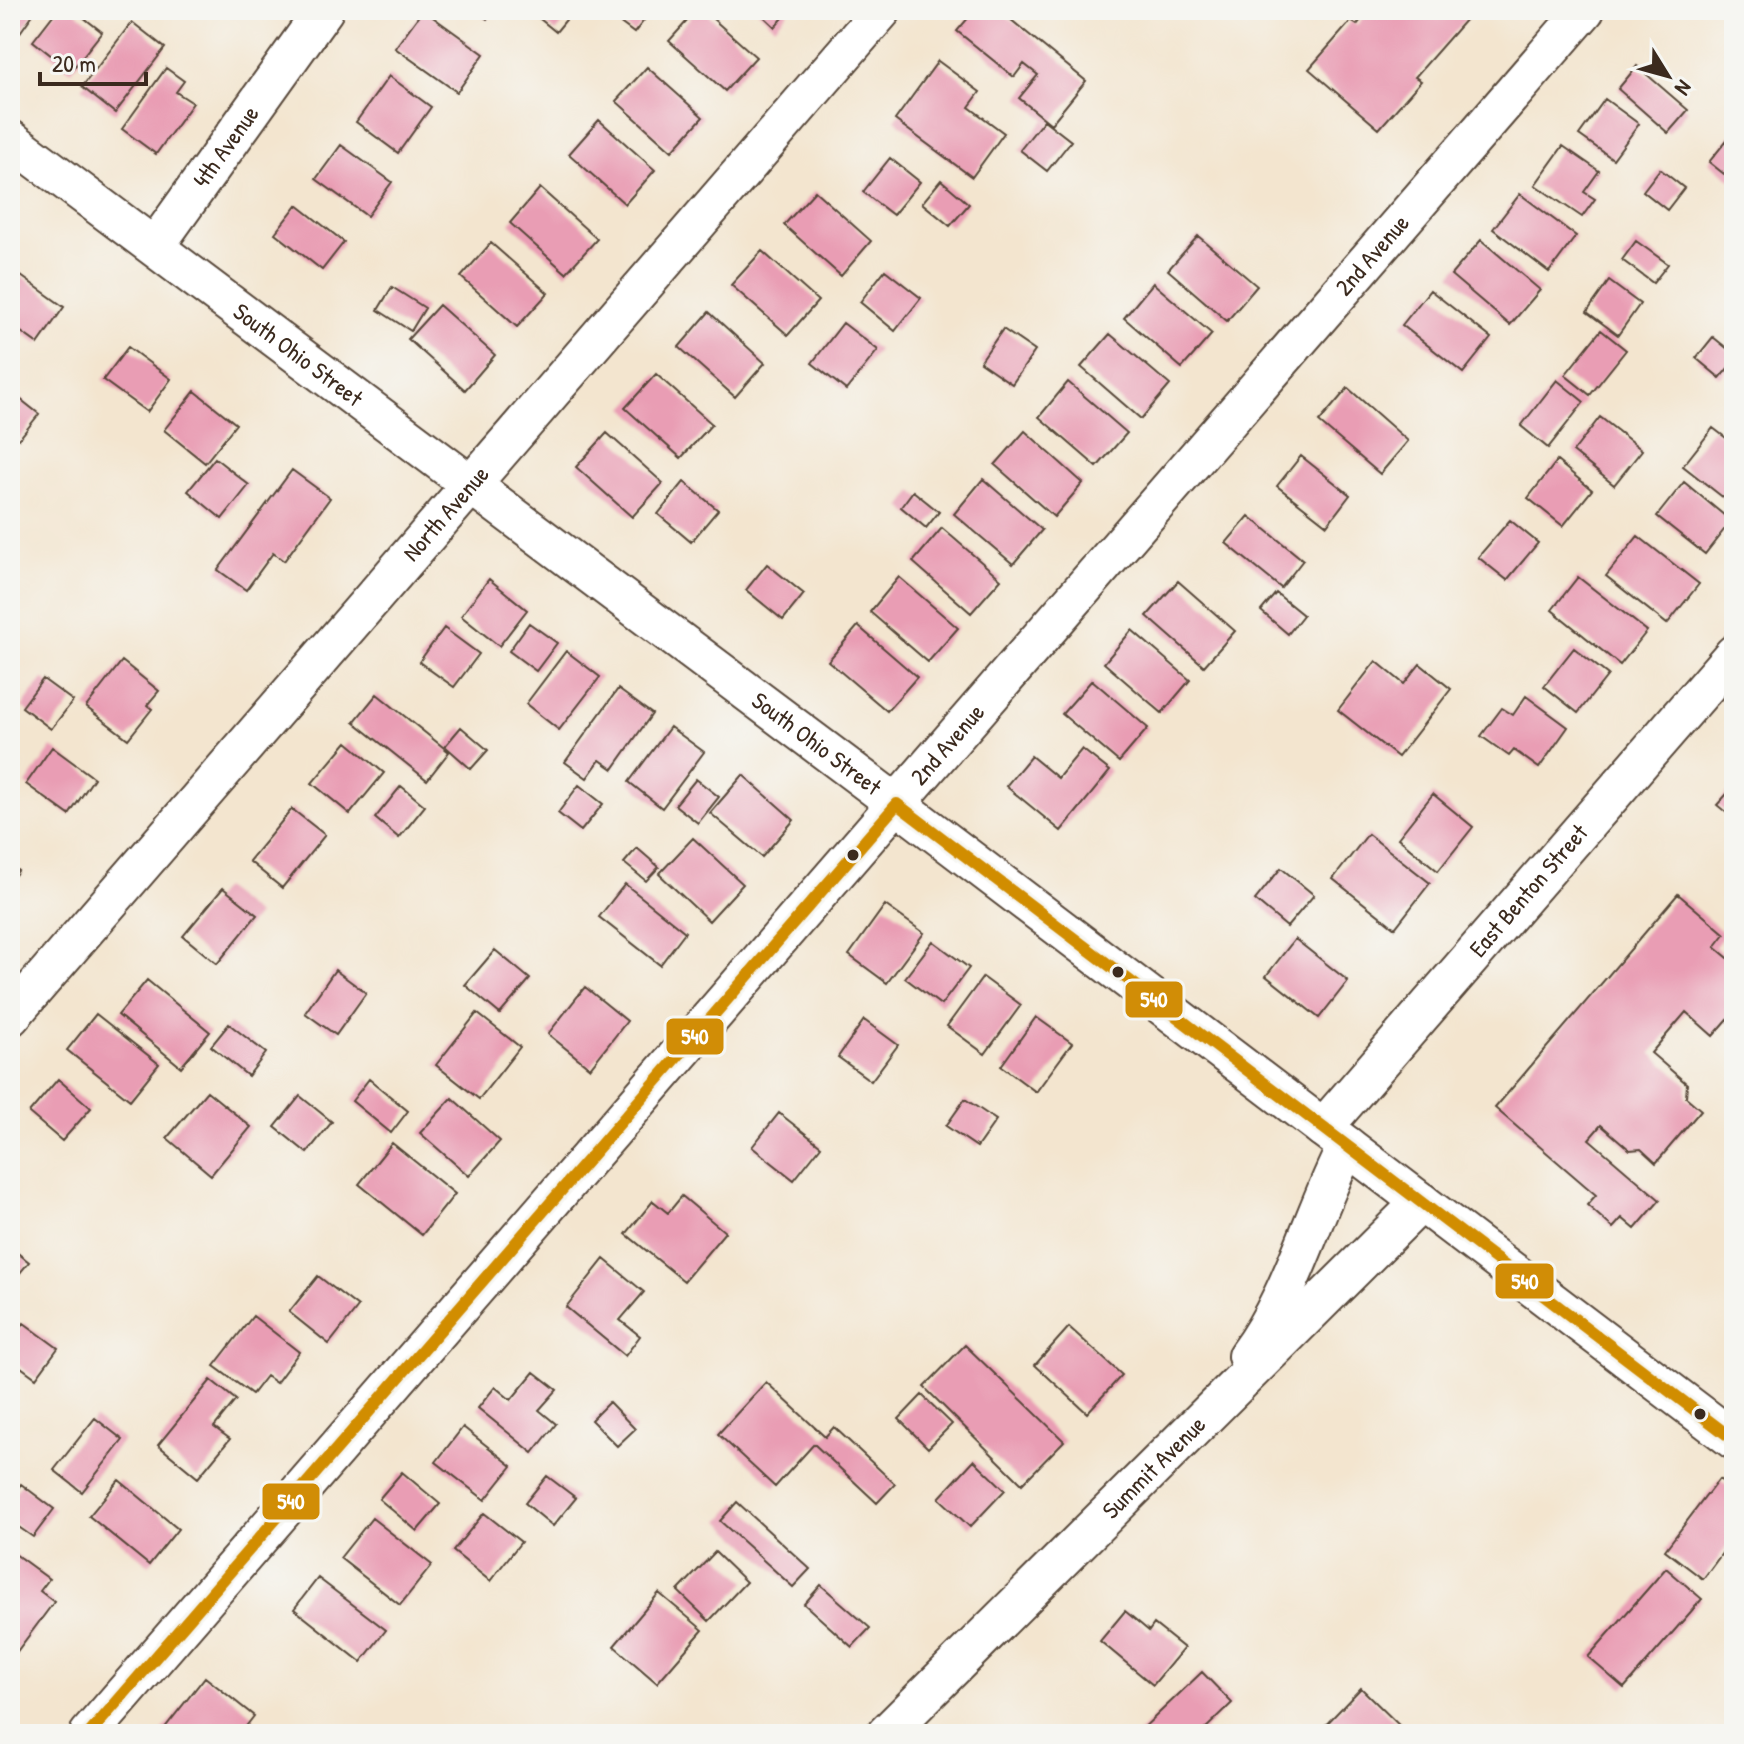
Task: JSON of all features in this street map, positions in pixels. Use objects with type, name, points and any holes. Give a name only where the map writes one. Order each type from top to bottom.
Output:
[{"type":"street","name":"4th Avenue","points":[[155,246],[324,10]]},
{"type":"street","name":"North Avenue","points":[[10,1017],[882,10]]},
{"type":"street","name":"2nd Avenue","points":[[89,1734],[1585,10]]},
{"type":"street","name":"South Ohio Street","points":[[10,139],[897,804],[1734,1440]]},
{"type":"street","name":"East Benton Street","points":[[1191,1428],[1256,1344],[1277,1304],[1329,1182],[1335,1137],[1734,654]]},
{"type":"street","name":"Summit Avenue","points":[[886,1734],[1421,1202]]},
{"type":"building","points":[[10,10],[36,10],[19,34],[10,28]]},
{"type":"building","points":[[57,10],[74,10],[102,32],[71,71],[33,41]]},
{"type":"building","points":[[423,10],[484,54],[457,92],[395,48]]},
{"type":"building","points":[[474,10],[494,10],[487,19]]},
{"type":"building","points":[[529,10],[574,10],[556,32]]},
{"type":"building","points":[[610,10],[652,10],[634,33],[607,13]]},
{"type":"building","points":[[697,10],[703,10],[756,57],[725,91],[669,41]]},
{"type":"building","points":[[757,10],[790,10],[775,27]]},
{"type":"building","points":[[975,10],[999,10],[1086,81],[1051,124],[1019,98],[1038,75],[1024,64],[1014,77],[957,31]]},
{"type":"building","points":[[1369,10],[1474,10],[1415,77],[1421,81],[1379,129],[1309,69],[1351,21],[1357,25]]},
{"type":"building","points":[[132,22],[165,48],[115,113],[82,87]]},
{"type":"building","points":[[938,61],[980,92],[969,107],[1004,133],[972,177],[895,120]]},
{"type":"building","points":[[1637,66],[1688,110],[1668,133],[1618,89]]},
{"type":"building","points":[[647,67],[703,117],[672,151],[616,101]]},
{"type":"building","points":[[166,68],[184,81],[176,92],[193,103],[156,154],[122,129]]},
{"type":"building","points":[[389,76],[431,107],[398,153],[356,122]]},
{"type":"building","points":[[1605,99],[1639,124],[1613,159],[1579,135]]},
{"type":"building","points":[[599,120],[655,170],[625,204],[569,154]]},
{"type":"building","points":[[1044,120],[1071,141],[1047,171],[1020,150]]},
{"type":"building","points":[[1734,131],[1734,182],[1709,162]]},
{"type":"building","points":[[341,145],[392,182],[367,216],[316,179]]},
{"type":"building","points":[[1563,146],[1599,171],[1584,192],[1595,199],[1582,217],[1535,185]]},
{"type":"building","points":[[890,158],[920,182],[893,215],[863,192]]},
{"type":"building","points":[[1660,169],[1684,188],[1667,210],[1643,191]]},
{"type":"building","points":[[941,180],[969,204],[950,226],[922,203]]},
{"type":"building","points":[[540,188],[597,239],[566,273],[510,223]]},
{"type":"building","points":[[815,191],[871,241],[841,276],[784,225]]},
{"type":"building","points":[[1520,194],[1576,236],[1549,272],[1493,229]]},
{"type":"building","points":[[297,205],[344,242],[322,270],[275,233]]},
{"type":"building","points":[[1198,236],[1257,286],[1227,321],[1168,270]]},
{"type":"building","points":[[1481,240],[1540,290],[1510,325],[1451,275]]},
{"type":"building","points":[[1636,241],[1668,264],[1653,283],[1622,260]]},
{"type":"building","points":[[491,243],[548,293],[517,327],[461,277]]},
{"type":"building","points":[[762,251],[818,301],[788,335],[731,285]]},
{"type":"building","points":[[10,268],[64,307],[38,344],[10,324]]},
{"type":"building","points":[[885,270],[921,298],[895,331],[860,302]]},
{"type":"building","points":[[1609,281],[1640,304],[1618,335],[1587,312]]},
{"type":"building","points":[[1153,283],[1212,334],[1182,368],[1124,318]]},
{"type":"building","points":[[392,287],[425,308],[411,331],[378,310]]},
{"type":"building","points":[[1430,290],[1491,338],[1463,373],[1402,325]]},
{"type":"building","points":[[439,305],[495,355],[465,390],[408,339]]},
{"type":"building","points":[[709,312],[765,363],[735,397],[679,347]]},
{"type":"building","points":[[843,323],[878,350],[846,390],[812,363]]},
{"type":"building","points":[[1003,329],[1035,351],[1012,384],[980,362]]},
{"type":"building","points":[[1601,330],[1626,350],[1590,395],[1565,375]]},
{"type":"building","points":[[1110,334],[1170,385],[1141,419],[1081,367]]},
{"type":"building","points":[[1713,337],[1734,354],[1734,361],[1720,378],[1696,358]]},
{"type":"building","points":[[128,347],[171,379],[147,412],[103,380]]},
{"type":"building","points":[[656,374],[712,424],[681,458],[625,408]]},
{"type":"building","points":[[1557,380],[1584,402],[1548,448],[1521,426]]},
{"type":"building","points":[[1068,382],[1127,433],[1097,467],[1039,417]]},
{"type":"building","points":[[1348,388],[1408,441],[1380,474],[1319,422]]},
{"type":"building","points":[[10,391],[39,414],[19,439],[10,432]]},
{"type":"building","points":[[195,391],[236,424],[205,463],[164,430]]},
{"type":"building","points":[[1600,417],[1642,450],[1614,485],[1573,452]]},
{"type":"building","points":[[1713,428],[1734,444],[1734,506],[1683,466]]},
{"type":"building","points":[[1025,431],[1083,483],[1054,517],[995,465]]},
{"type":"building","points":[[607,433],[663,483],[632,517],[576,467]]},
{"type":"building","points":[[1301,456],[1350,495],[1327,525],[1277,486]]},
{"type":"building","points":[[215,458],[249,485],[222,519],[188,491]]},
{"type":"building","points":[[1557,461],[1592,490],[1563,526],[1528,498]]},
{"type":"building","points":[[292,470],[330,498],[284,561],[273,553],[246,590],[218,570]]},
{"type":"building","points":[[983,479],[1042,530],[1013,564],[954,514]]},
{"type":"building","points":[[684,482],[718,510],[691,542],[658,514]]},
{"type":"building","points":[[1684,482],[1731,521],[1705,554],[1657,516]]},
{"type":"building","points":[[913,491],[939,512],[926,528],[901,507]]},
{"type":"building","points":[[1249,516],[1303,560],[1281,588],[1226,543]]},
{"type":"building","points":[[1510,520],[1538,543],[1507,580],[1478,557]]},
{"type":"building","points":[[942,528],[1001,579],[971,613],[913,562]]},
{"type":"building","points":[[1638,536],[1699,584],[1667,624],[1606,576]]},
{"type":"building","points":[[767,564],[804,594],[783,620],[746,590]]},
{"type":"building","points":[[899,577],[958,628],[928,662],[870,612]]},
{"type":"building","points":[[1578,577],[1647,631],[1620,665],[1552,610]]},
{"type":"building","points":[[489,579],[527,610],[499,646],[461,616]]},
{"type":"building","points":[[1178,581],[1235,631],[1204,666],[1147,616]]},
{"type":"building","points":[[1276,593],[1303,615],[1288,634],[1261,611]]},
{"type":"building","points":[[529,623],[557,643],[536,671],[509,651]]},
{"type":"building","points":[[858,626],[917,677],[887,711],[828,661]]},
{"type":"building","points":[[444,628],[479,654],[454,687],[419,662]]},
{"type":"building","points":[[1132,630],[1190,680],[1162,713],[1104,663]]},
{"type":"building","points":[[1574,648],[1608,675],[1578,713],[1544,686]]},
{"type":"building","points":[[566,651],[600,677],[559,730],[526,704]]},
{"type":"building","points":[[122,661],[159,691],[147,705],[152,709],[128,739],[86,707]]},
{"type":"building","points":[[1376,661],[1404,684],[1420,664],[1451,689],[1398,757],[1338,710]]},
{"type":"building","points":[[43,679],[73,701],[51,729],[22,707]]},
{"type":"building","points":[[1092,680],[1148,728],[1119,762],[1062,714]]},
{"type":"building","points":[[618,689],[652,714],[613,769],[600,760],[587,778],[565,762]]},
{"type":"building","points":[[377,694],[449,752],[427,780],[354,722]]},
{"type":"building","points":[[1526,696],[1568,727],[1539,768],[1514,750],[1509,756],[1481,736],[1502,708],[1513,715]]},
{"type":"building","points":[[461,727],[488,750],[471,769],[445,746]]},
{"type":"building","points":[[670,727],[704,752],[662,808],[629,782]]},
{"type":"building","points":[[347,742],[384,773],[350,814],[312,783]]},
{"type":"building","points":[[52,747],[94,778],[69,815],[26,784]]},
{"type":"building","points":[[1082,749],[1110,771],[1061,831],[1006,786],[1031,756],[1058,778]]},
{"type":"building","points":[[743,775],[794,820],[762,857],[710,813]]},
{"type":"building","points":[[696,779],[719,797],[698,823],[675,805]]},
{"type":"building","points":[[579,785],[603,804],[581,831],[558,813]]},
{"type":"building","points":[[401,786],[425,806],[399,838],[375,818]]},
{"type":"building","points":[[1734,786],[1734,819],[1717,805]]},
{"type":"building","points":[[1433,794],[1473,827],[1438,871],[1398,838]]},
{"type":"building","points":[[292,809],[325,835],[282,888],[249,861]]},
{"type":"building","points":[[1368,834],[1430,883],[1395,928],[1333,879]]},
{"type":"building","points":[[693,838],[743,884],[709,921],[659,874]]},
{"type":"building","points":[[637,848],[659,867],[646,881],[624,863]]},
{"type":"building","points":[[10,864],[18,871],[10,882]]},
{"type":"building","points":[[1281,868],[1314,895],[1287,927],[1255,900]]},
{"type":"building","points":[[625,884],[685,932],[660,965],[599,917]]},
{"type":"building","points":[[223,888],[257,915],[217,964],[183,936]]},
{"type":"building","points":[[1678,894],[1725,934],[1715,947],[1734,963],[1734,1012],[1713,1036],[1686,1012],[1651,1053],[1687,1084],[1686,1097],[1701,1110],[1656,1163],[1641,1149],[1630,1150],[1601,1125],[1589,1139],[1660,1200],[1635,1229],[1622,1218],[1613,1228],[1587,1205],[1596,1195],[1495,1108]]},
{"type":"building","points":[[885,905],[924,933],[887,983],[849,955]]},
{"type":"building","points":[[1295,939],[1348,981],[1319,1018],[1266,976]]},
{"type":"building","points":[[933,941],[969,968],[941,1005],[905,978]]},
{"type":"building","points":[[495,950],[530,979],[500,1014],[465,985]]},
{"type":"building","points":[[335,970],[366,993],[336,1035],[305,1013]]},
{"type":"building","points":[[983,977],[1021,1005],[985,1054],[947,1026]]},
{"type":"building","points":[[147,980],[210,1032],[181,1067],[118,1015]]},
{"type":"building","points":[[585,987],[627,1021],[590,1068],[548,1034]]},
{"type":"building","points":[[477,1013],[520,1047],[479,1099],[436,1065]]},
{"type":"building","points":[[96,1014],[159,1064],[130,1100],[67,1050]]},
{"type":"building","points":[[1036,1017],[1072,1043],[1036,1092],[1001,1066]]},
{"type":"building","points":[[864,1020],[898,1045],[871,1081],[838,1057]]},
{"type":"building","points":[[229,1024],[266,1053],[248,1076],[211,1046]]},
{"type":"building","points":[[58,1079],[91,1108],[62,1141],[29,1113]]},
{"type":"building","points":[[369,1079],[408,1111],[391,1133],[352,1101]]},
{"type":"building","points":[[207,1091],[251,1127],[211,1175],[167,1138]]},
{"type":"building","points":[[300,1096],[332,1122],[307,1153],[275,1127]]},
{"type":"building","points":[[452,1098],[500,1141],[469,1176],[420,1133]]},
{"type":"building","points":[[965,1099],[996,1120],[977,1147],[946,1126]]},
{"type":"building","points":[[779,1113],[821,1146],[794,1180],[752,1147]]},
{"type":"building","points":[[392,1143],[455,1194],[422,1235],[359,1184]]},
{"type":"building","points":[[682,1196],[725,1232],[684,1281],[626,1234],[653,1201],[668,1213]]},
{"type":"building","points":[[10,1247],[29,1262],[10,1285]]},
{"type":"building","points":[[604,1259],[644,1292],[620,1320],[640,1336],[625,1356],[566,1307]]},
{"type":"building","points":[[318,1276],[358,1307],[329,1344],[289,1312]]},
{"type":"building","points":[[253,1316],[299,1352],[276,1383],[266,1376],[252,1394],[214,1366]]},
{"type":"building","points":[[24,1323],[58,1348],[36,1378],[10,1359],[10,1342]]},
{"type":"building","points":[[1069,1327],[1122,1375],[1087,1413],[1035,1365]]},
{"type":"building","points":[[965,1345],[1064,1441],[1022,1484],[924,1387]]},
{"type":"building","points":[[534,1372],[557,1390],[539,1410],[556,1424],[533,1453],[478,1408],[495,1387],[511,1400]]},
{"type":"building","points":[[211,1380],[236,1400],[214,1427],[230,1439],[198,1478],[158,1445]]},
{"type":"building","points":[[766,1382],[825,1437],[834,1427],[895,1484],[877,1503],[814,1444],[775,1487],[718,1434]]},
{"type":"building","points":[[922,1395],[952,1424],[928,1448],[899,1419]]},
{"type":"building","points":[[609,1402],[635,1429],[617,1446],[591,1420]]},
{"type":"building","points":[[95,1418],[123,1440],[82,1492],[54,1470]]},
{"type":"building","points":[[463,1427],[512,1466],[485,1500],[436,1462]]},
{"type":"building","points":[[974,1460],[1005,1490],[970,1527],[939,1498]]},
{"type":"building","points":[[402,1472],[440,1504],[417,1531],[379,1499]]},
{"type":"building","points":[[547,1476],[576,1498],[553,1526],[525,1503]]},
{"type":"building","points":[[1719,1479],[1734,1490],[1734,1537],[1703,1579],[1665,1550]]},
{"type":"building","points":[[119,1480],[178,1529],[149,1565],[89,1516]]},
{"type":"building","points":[[21,1484],[54,1509],[33,1537],[10,1521],[10,1499]]},
{"type":"building","points":[[737,1502],[810,1569],[793,1587],[720,1521]]},
{"type":"building","points":[[484,1513],[521,1542],[490,1581],[453,1551]]},
{"type":"building","points":[[372,1518],[432,1565],[400,1605],[340,1558]]},
{"type":"building","points":[[715,1552],[746,1582],[709,1621],[678,1591]]},
{"type":"building","points":[[15,1554],[49,1579],[40,1591],[54,1602],[15,1654],[10,1650],[10,1562]]},
{"type":"building","points":[[1666,1568],[1702,1599],[1624,1688],[1588,1657]]},
{"type":"building","points":[[318,1578],[386,1630],[361,1662],[294,1609]]},
{"type":"building","points":[[821,1585],[870,1628],[852,1647],[804,1604]]},
{"type":"building","points":[[659,1593],[703,1630],[657,1683],[614,1646]]},
{"type":"building","points":[[1125,1611],[1149,1631],[1154,1624],[1184,1648],[1153,1685],[1100,1641]]},
{"type":"building","points":[[1202,1672],[1232,1703],[1200,1734],[1137,1734]]},
{"type":"building","points":[[205,1677],[254,1716],[240,1734],[160,1734]]},
{"type":"building","points":[[1361,1688],[1408,1734],[1317,1734]]},
{"type":"transit line","name":"540","points":[[897,804],[1734,1440]]},
{"type":"transit line","name":"540","points":[[89,1734],[897,804]]}]
